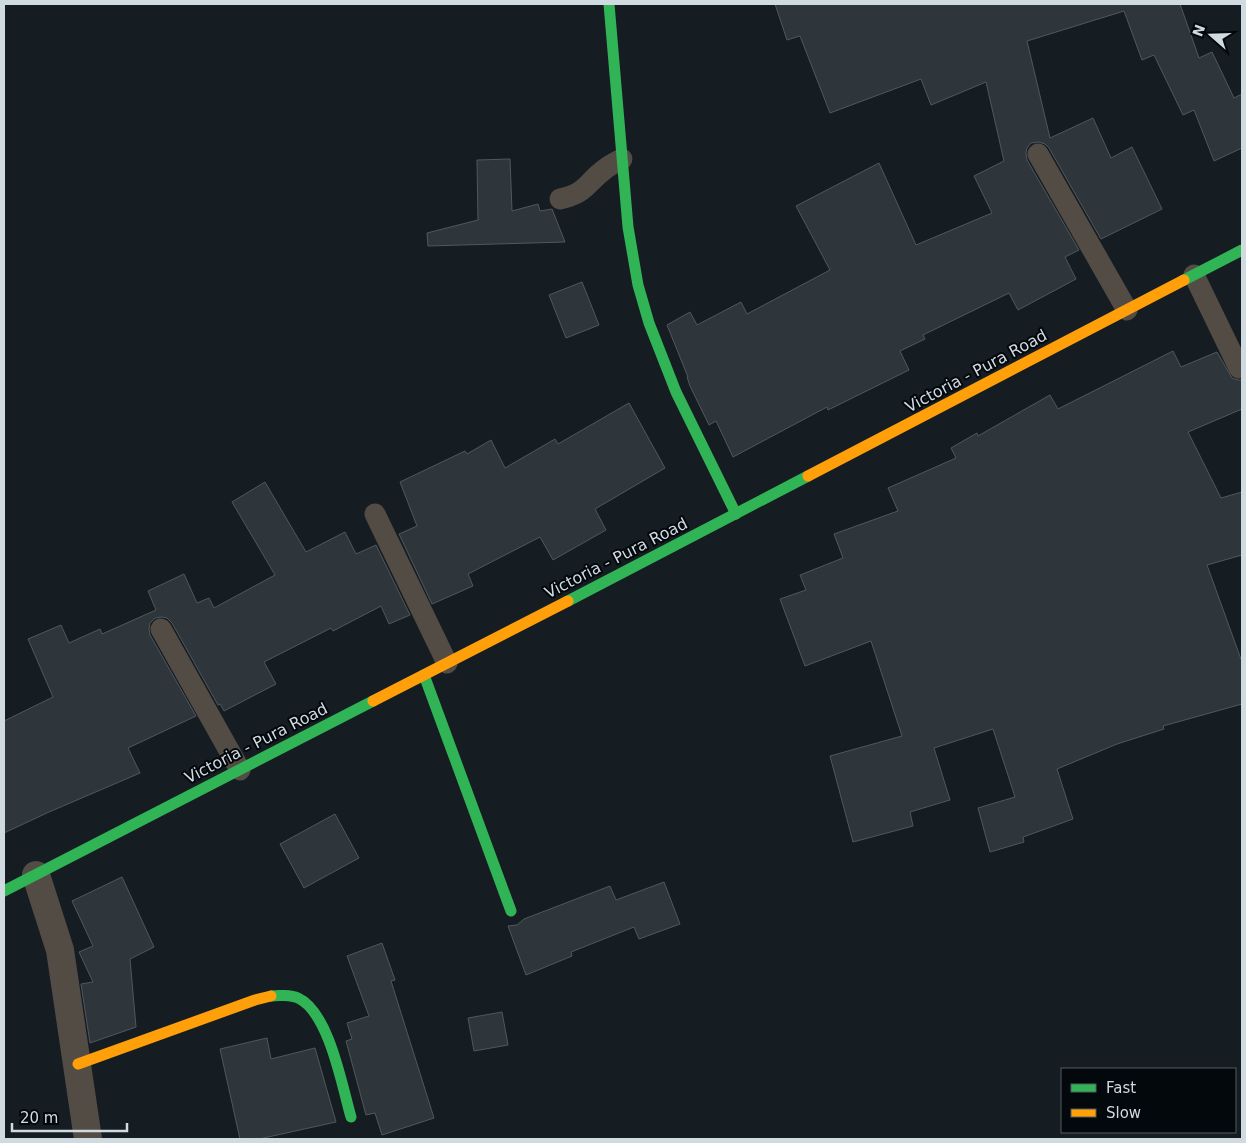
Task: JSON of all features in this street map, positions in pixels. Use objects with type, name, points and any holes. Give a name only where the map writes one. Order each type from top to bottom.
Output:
[{"type":"main road","points":[[609,4],[628,227],[638,285],[649,323],[676,392],[736,514]]},
{"type":"main road","name":"Victoria - Pura Road","points":[[4,891],[736,514],[1242,250]]},
{"type":"main road","points":[[424,675],[512,911]]},
{"type":"main road","points":[[78,1064],[254,1000],[277,994],[298,998],[313,1011],[328,1036],[351,1118]]},
{"type":"street","points":[[36,875],[60,950],[88,1139]]},
{"type":"lane","points":[[1038,154],[1127,310]]},
{"type":"lane","points":[[560,199],[574,196],[588,186],[595,176],[606,167],[622,159]]},
{"type":"lane","points":[[1194,275],[1239,368]]},
{"type":"lane","points":[[375,514],[447,663]]},
{"type":"lane","points":[[161,629],[240,770]]},
{"type":"building","points":[[775,4],[1180,4],[1199,58],[1212,52],[1234,98],[1242,94],[1242,148],[1214,161],[1194,110],[1183,115],[1154,55],[1142,60],[1124,11],[1027,41],[1050,138],[1093,118],[1111,158],[1132,147],[1162,209],[1101,239],[1049,148],[1039,142],[1031,143],[1027,148],[1027,160],[1079,250],[1065,257],[1076,279],[1018,310],[1009,293],[923,335],[925,339],[900,351],[909,370],[828,410],[827,407],[733,457],[716,421],[709,425],[690,386],[667,325],[690,312],[697,325],[741,302],[747,314],[830,270],[796,206],[879,163],[916,245],[992,213],[974,176],[1004,161],[986,82],[931,105],[921,79],[830,113],[800,36],[787,40]]},
{"type":"building","points":[[510,159],[512,211],[538,204],[540,211],[552,209],[565,242],[428,246],[427,233],[478,220],[477,160]]},
{"type":"building","points":[[582,282],[599,325],[566,338],[549,295]]},
{"type":"building","points":[[1173,351],[1181,367],[1217,352],[1232,378],[1242,380],[1242,409],[1188,432],[1221,498],[1242,492],[1242,555],[1207,565],[1242,662],[1242,704],[1163,726],[1164,729],[1117,744],[1057,769],[1073,819],[1023,837],[1024,842],[990,852],[978,808],[1015,797],[993,729],[934,748],[950,800],[910,812],[913,826],[853,842],[830,756],[902,736],[871,641],[805,666],[780,599],[806,590],[800,575],[843,558],[834,534],[898,511],[888,488],[956,458],[951,448],[977,433],[978,436],[1050,395],[1058,409]]},
{"type":"building","points":[[629,403],[665,468],[595,509],[606,530],[553,560],[540,537],[468,574],[473,586],[432,604],[399,534],[417,526],[400,482],[465,451],[467,454],[491,440],[505,468],[555,439],[558,444]]},
{"type":"building","points":[[265,482],[306,552],[345,532],[356,554],[376,545],[410,615],[389,624],[381,606],[333,631],[331,628],[264,662],[276,684],[224,711],[220,704],[218,705],[172,623],[167,618],[155,618],[150,623],[150,635],[196,716],[128,748],[140,773],[4,833],[4,721],[53,697],[28,639],[61,625],[69,643],[100,629],[102,634],[156,610],[148,591],[184,574],[197,603],[209,598],[214,608],[275,575],[232,502]]},
{"type":"building","points":[[335,814],[359,858],[304,888],[280,844]]},
{"type":"building","points":[[122,877],[154,947],[130,959],[136,1027],[90,1043],[81,984],[93,982],[79,952],[93,946],[72,901]]},
{"type":"building","points":[[664,882],[680,924],[639,939],[634,927],[571,952],[572,956],[526,975],[508,926],[517,925],[524,919],[610,886],[616,900]]},
{"type":"building","points":[[382,943],[395,980],[391,981],[434,1118],[382,1135],[375,1113],[366,1115],[346,1041],[352,1039],[347,1023],[369,1016],[347,956]]},
{"type":"building","points":[[502,1012],[508,1045],[474,1051],[468,1018]]},
{"type":"building","points":[[267,1038],[271,1059],[315,1048],[336,1122],[259,1139],[240,1139],[220,1049]]},
{"type":"traffic: fast","points":[[609,4],[628,227],[638,285],[649,323],[676,392],[736,514]]},
{"type":"traffic: fast","points":[[1184,280],[1242,250]]},
{"type":"traffic: fast","points":[[568,601],[808,476]]},
{"type":"traffic: fast","points":[[424,675],[511,911]]},
{"type":"traffic: fast","points":[[4,891],[373,701]]},
{"type":"traffic: fast","points":[[271,996],[292,996],[298,998],[309,1006],[318,1018],[333,1051],[351,1117]]},
{"type":"traffic: slow","points":[[808,476],[1184,280]]},
{"type":"traffic: slow","points":[[373,701],[568,601]]},
{"type":"traffic: slow","points":[[78,1064],[255,1000],[271,996]]}]
